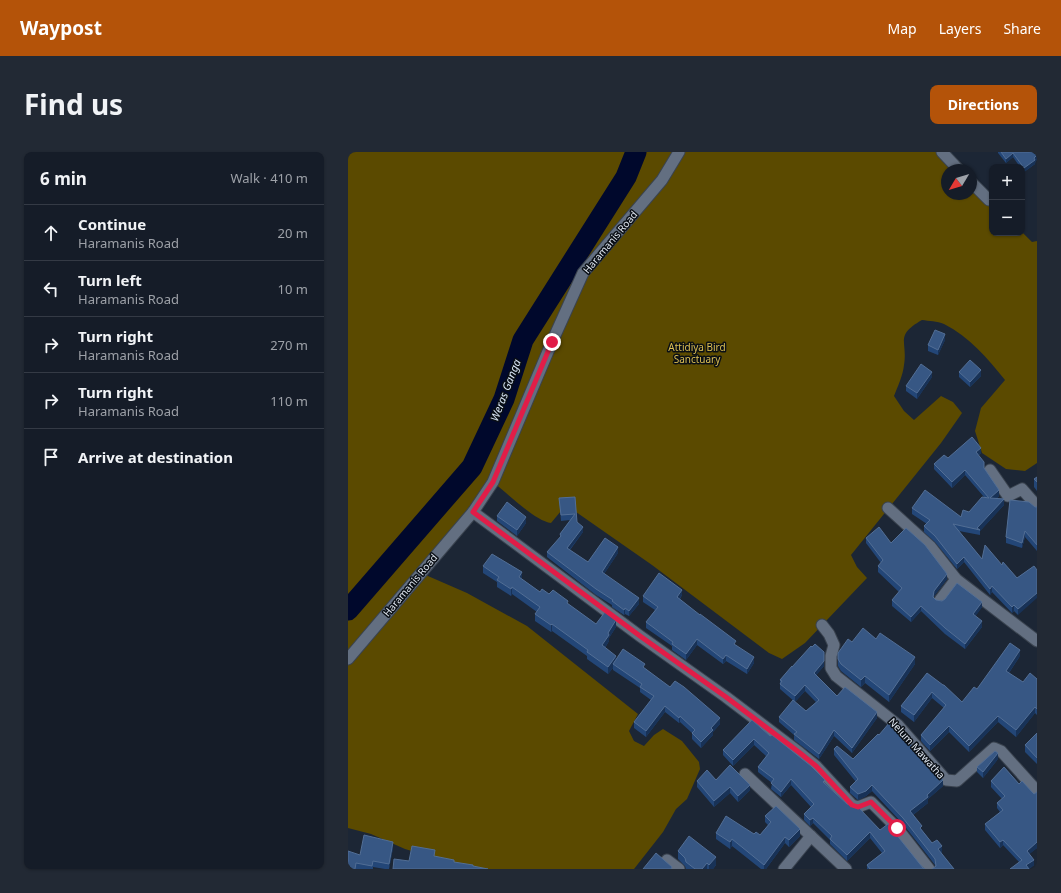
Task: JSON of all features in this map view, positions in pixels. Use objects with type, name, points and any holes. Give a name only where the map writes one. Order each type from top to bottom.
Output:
[{"type":"street","name":"Haramanis Road","points":[[348,659],[473,512],[493,482],[583,273],[662,180],[679,152]]},
{"type":"street","points":[[942,152],[954,164]]},
{"type":"street","points":[[977,188],[989,200]]},
{"type":"street","points":[[990,470],[1008,496],[1022,489],[1037,506]]},
{"type":"street","points":[[888,508],[930,546],[956,579],[1037,641]]},
{"type":"street","points":[[473,512],[800,753],[816,766],[852,805],[858,807],[871,802],[897,828],[929,869]]},
{"type":"street","points":[[940,600],[956,579]]},
{"type":"street","name":"Nelum Mawatha","points":[[822,625],[829,634],[834,645],[831,656],[831,668],[836,676],[898,724],[946,780],[957,781],[994,748],[1001,751],[1037,791]]},
{"type":"street","points":[[745,774],[846,869]]},
{"type":"street","points":[[784,869],[811,836]]},
{"type":"street","points":[[667,860],[679,869]]},
{"type":"green space","name":"Attidiya Bird Sanctuary","points":[[348,152],[942,152],[953,164],[941,164],[941,200],[977,200],[977,188],[989,200],[989,236],[1025,235],[1032,242],[1037,241],[1037,463],[1025,471],[1006,469],[982,453],[975,431],[981,408],[1005,380],[978,349],[953,329],[941,323],[922,320],[913,326],[905,335],[905,357],[903,369],[894,396],[904,411],[914,420],[941,396],[953,402],[962,413],[941,443],[851,555],[857,567],[867,578],[805,643],[782,659],[769,653],[652,565],[566,505],[551,523],[544,521],[521,506],[493,482],[421,573],[467,593],[527,626],[638,714],[629,731],[634,741],[644,746],[654,735],[663,729],[682,741],[699,762],[700,769],[687,799],[676,809],[663,832],[634,869],[473,869],[405,849],[371,834],[348,828]]},
{"type":"building","points":[[1001,152],[1037,152],[1037,155],[1034,158],[1035,160],[1025,167],[1025,164],[1021,164],[1013,153],[1006,159]]},
{"type":"building","points":[[935,330],[945,334],[938,350],[928,345]]},
{"type":"building","points":[[970,360],[981,370],[970,382],[959,372]]},
{"type":"building","points":[[921,364],[932,372],[917,393],[906,386]]},
{"type":"building","points":[[972,437],[981,448],[976,452],[984,462],[984,468],[999,490],[990,498],[1004,499],[977,528],[980,530],[953,524],[982,559],[985,545],[1002,565],[1003,562],[1017,578],[1034,566],[1037,570],[1037,593],[1018,609],[1014,605],[1012,607],[992,586],[990,589],[964,557],[957,564],[935,536],[924,526],[930,520],[912,508],[925,490],[961,517],[963,510],[969,512],[982,497],[989,498],[965,470],[952,482],[934,464],[944,455],[948,458]]},
{"type":"building","points":[[575,497],[577,522],[583,527],[567,548],[588,562],[605,538],[618,547],[602,572],[639,598],[629,611],[625,608],[624,610],[612,601],[613,600],[547,552],[561,536],[560,534],[575,514],[561,515],[559,498]]},
{"type":"building","points":[[1010,500],[1029,502],[1037,507],[1037,545],[1025,531],[1022,543],[1006,537]]},
{"type":"building","points":[[507,502],[526,517],[517,530],[497,516]]},
{"type":"building","points":[[879,527],[891,543],[906,528],[925,545],[947,574],[934,591],[933,597],[936,600],[942,601],[945,599],[957,583],[982,602],[973,614],[982,621],[965,644],[921,606],[911,617],[892,600],[902,588],[878,566],[883,560],[866,538]]},
{"type":"building","points":[[492,554],[522,572],[519,577],[540,592],[542,589],[549,594],[553,590],[568,601],[567,603],[596,624],[605,612],[616,620],[608,633],[609,635],[602,645],[616,656],[608,667],[587,652],[588,650],[552,624],[551,625],[535,614],[540,607],[512,587],[511,589],[497,580],[499,577],[483,566]]},
{"type":"building","points":[[659,573],[682,590],[677,597],[736,641],[734,644],[754,657],[747,669],[726,655],[723,659],[697,639],[686,654],[672,644],[673,642],[646,622],[658,607],[643,596]]},
{"type":"building","points":[[863,628],[876,639],[880,633],[915,657],[889,695],[865,676],[861,680],[841,664],[838,659],[838,653],[848,639],[852,642]]},
{"type":"building","points":[[1010,643],[1020,650],[1006,671],[1023,682],[1030,673],[1037,679],[1037,709],[1035,707],[1016,730],[998,716],[969,746],[949,726],[930,745],[921,735],[946,705],[932,692],[914,715],[901,706],[927,673],[944,685],[962,702],[974,687],[977,689]]},
{"type":"building","points":[[815,644],[824,652],[824,661],[814,673],[837,696],[845,687],[877,712],[852,748],[834,730],[819,754],[794,734],[797,732],[779,717],[793,700],[806,711],[819,700],[805,685],[795,696],[780,684],[782,681],[780,680],[792,666],[811,646],[812,647]]},
{"type":"building","points":[[623,649],[645,664],[643,667],[670,687],[675,681],[684,687],[720,718],[711,728],[713,730],[701,742],[692,733],[695,730],[680,716],[679,718],[665,706],[646,731],[634,722],[654,696],[640,687],[642,684],[613,664]]},
{"type":"building","points":[[752,720],[770,736],[772,735],[811,766],[825,780],[823,782],[847,804],[859,808],[880,830],[888,824],[925,869],[870,869],[867,865],[885,851],[870,832],[847,855],[830,839],[832,836],[813,818],[810,820],[804,814],[814,804],[791,779],[781,792],[771,783],[774,779],[758,767],[769,753],[754,739],[733,760],[723,750]]},
{"type":"building","points":[[890,722],[943,780],[927,795],[928,797],[910,811],[922,826],[920,828],[932,843],[937,840],[942,846],[938,849],[954,869],[932,869],[936,866],[935,859],[903,818],[872,785],[866,791],[858,794],[850,787],[858,779],[834,749],[837,746],[853,759],[878,734],[879,735]]},
{"type":"building","points":[[1037,733],[1037,758],[1025,745]]},
{"type":"building","points":[[995,751],[998,753],[983,772],[977,767]]},
{"type":"building","points":[[730,765],[750,785],[738,796],[730,787],[714,801],[697,781],[707,770],[716,780]]},
{"type":"building","points":[[1004,767],[1019,784],[1022,781],[1034,794],[1037,792],[1037,842],[1027,851],[1034,860],[1026,865],[1029,869],[1010,869],[1022,860],[1003,840],[1000,842],[985,824],[1003,810],[997,803],[1005,796],[991,781]]},
{"type":"building","points":[[776,806],[800,829],[789,840],[785,837],[764,865],[732,839],[730,842],[716,833],[726,816],[754,834],[756,832],[760,835],[771,822],[765,816]]},
{"type":"building","points":[[364,835],[393,842],[389,864],[373,861],[372,866],[356,863],[355,869],[348,869],[348,851],[360,855]]},
{"type":"building","points":[[689,836],[716,857],[709,865],[707,863],[702,869],[695,869],[686,862],[685,858],[678,851]]},
{"type":"building","points":[[412,846],[435,850],[434,856],[488,869],[393,869],[394,859],[409,861]]},
{"type":"building","points":[[656,853],[672,867],[671,869],[643,869]]},
{"type":"waterway","name":"Weras Ganga","points":[[348,610],[472,467],[504,399],[523,340],[626,177],[636,152]]},
{"type":"route","points":[[552,342],[493,482],[473,512],[800,753],[816,766],[852,805],[858,807],[871,802],[882,811],[897,828]]}]
